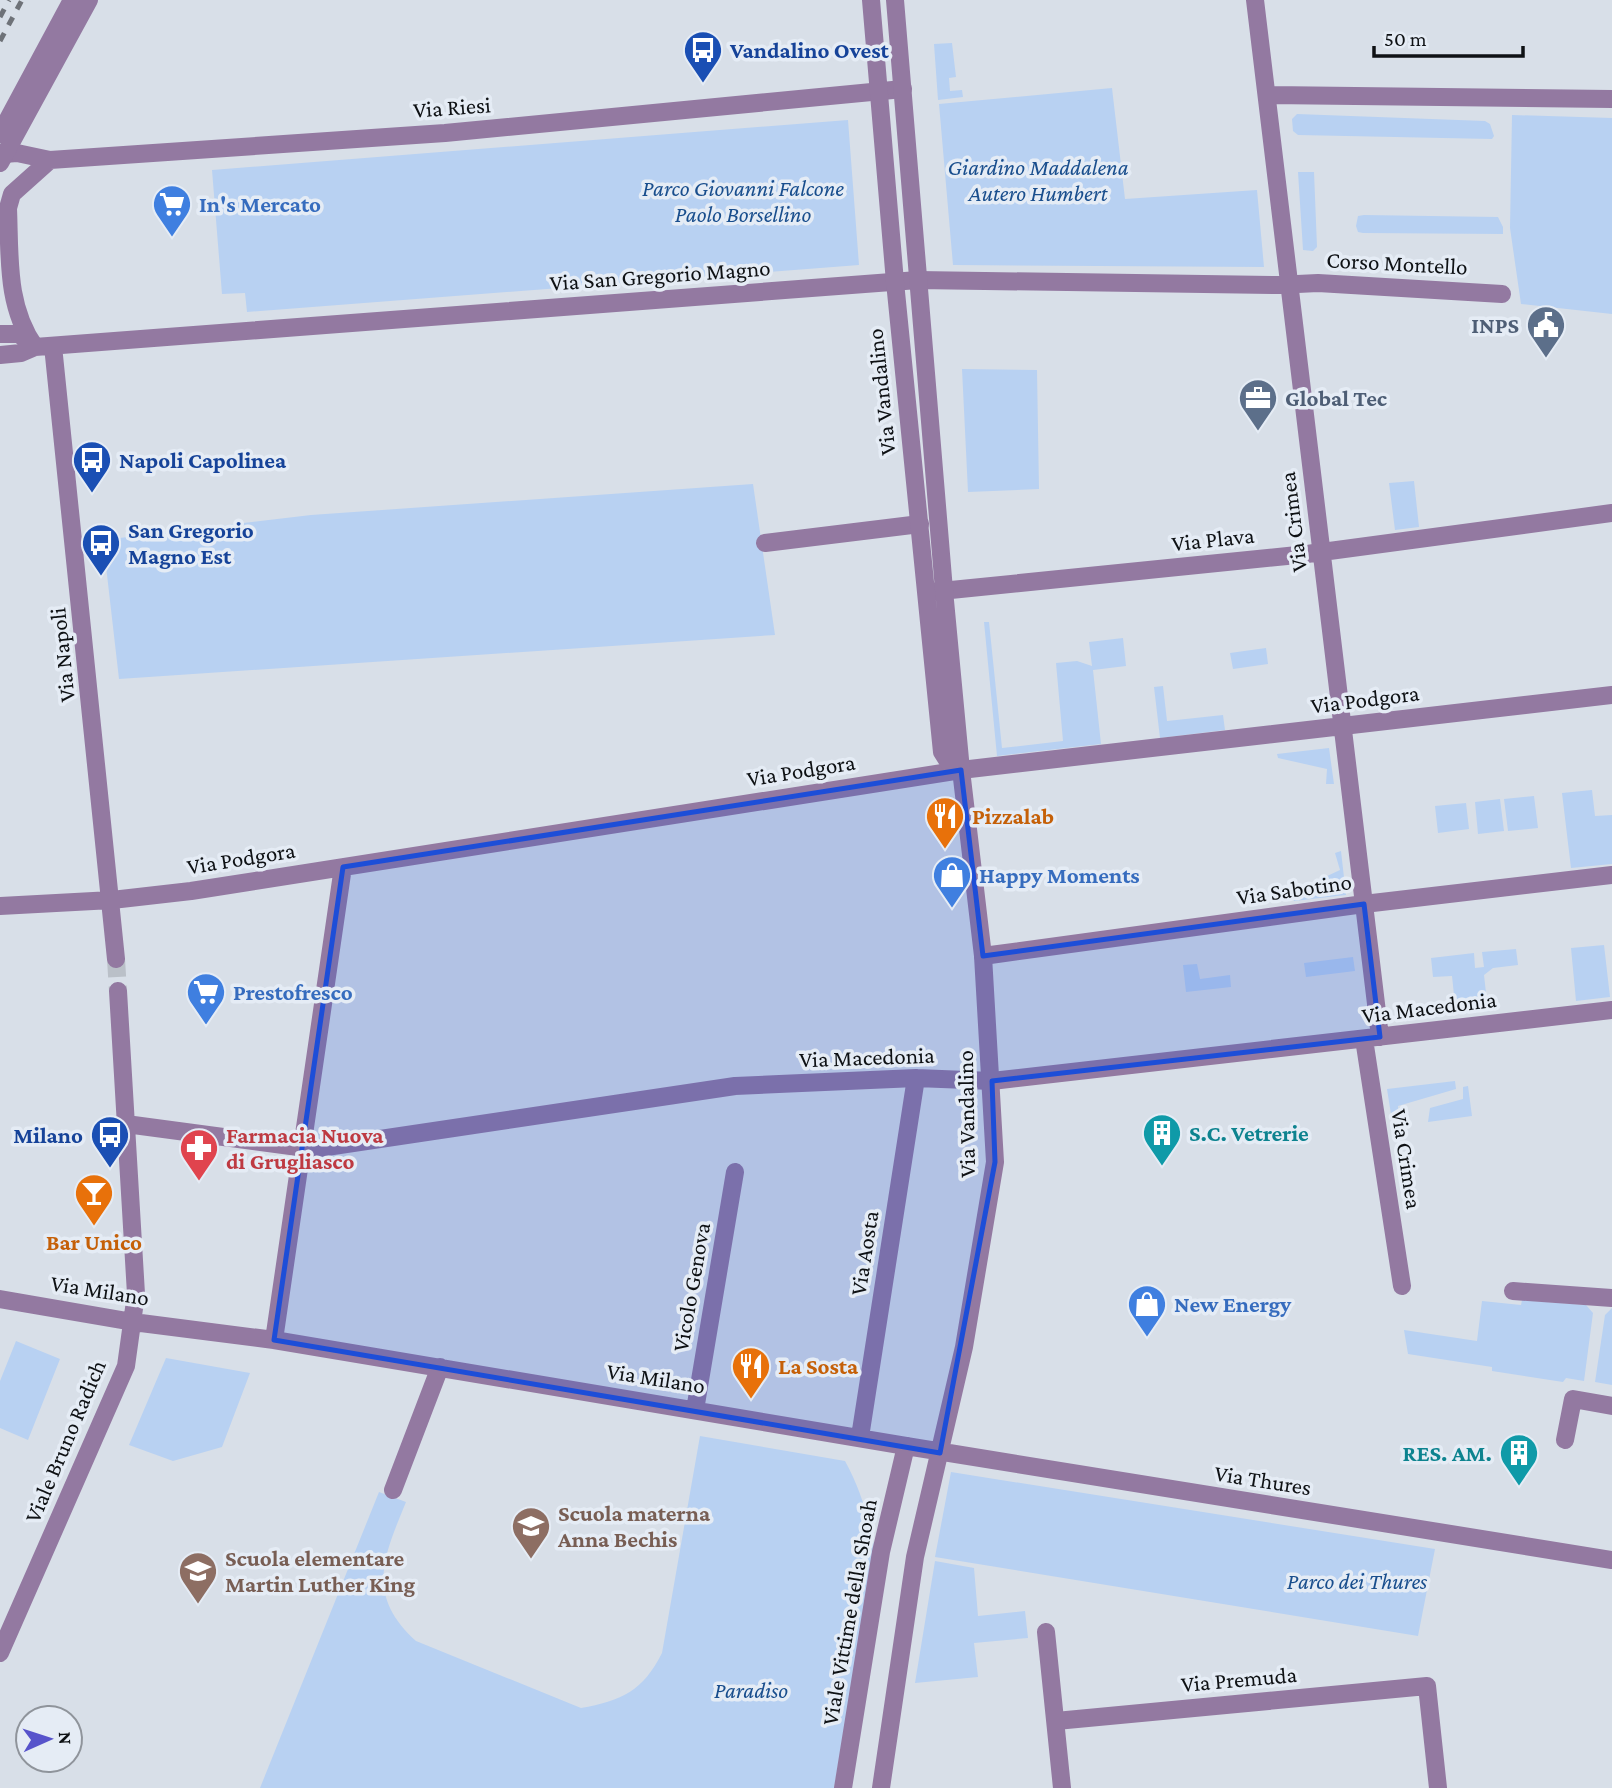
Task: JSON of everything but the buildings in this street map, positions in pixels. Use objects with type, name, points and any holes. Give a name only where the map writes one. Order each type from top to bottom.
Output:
[{"type":"street","points":[[0,134],[72,0]]},
{"type":"street","points":[[2,158],[89,0]]},
{"type":"street","name":"Via Vandalino","points":[[871,0],[895,282],[920,524],[935,591]]},
{"type":"street","name":"Via Vandalino","points":[[895,0],[918,280],[942,752],[949,763],[961,770],[983,956],[995,1162],[964,1347],[940,1452]]},
{"type":"street","name":"Via Crimea","points":[[1255,0],[1364,904],[1372,1038],[1402,1286]]},
{"type":"street","name":"Via Riesi","points":[[2,158],[17,153],[50,160],[445,133],[903,89]]},
{"type":"street","points":[[1268,95],[1612,99]]},
{"type":"street","points":[[35,347],[25,334],[13,302],[8,208],[12,194],[50,160]]},
{"type":"street","name":"Via San Gregorio Magno","points":[[0,355],[21,353],[35,347],[918,280],[1289,284]]},
{"type":"street","name":"Corso Montello","points":[[1289,284],[1318,283],[1502,294]]},
{"type":"street","name":"Via San Gregorio Magno","points":[[0,334],[19,334],[35,347]]},
{"type":"street","name":"Via Napoli","points":[[53,346],[116,959]]},
{"type":"street","name":"Via Plava","points":[[935,591],[1322,552],[1612,513]]},
{"type":"street","points":[[765,542],[920,524]]},
{"type":"street","name":"Via Podgora","points":[[0,906],[112,900],[191,891],[961,770],[1612,695]]},
{"type":"street","points":[[274,1340],[343,867]]},
{"type":"street","name":"Via Sabotino","points":[[983,956],[1364,904],[1612,875]]},
{"type":"street","points":[[118,991],[136,1294],[132,1322]]},
{"type":"street","name":"Via Macedonia","points":[[126,1124],[303,1149],[735,1086],[916,1078],[992,1081],[1612,1010]]},
{"type":"street","name":"Via Aosta","points":[[860,1437],[916,1078]]},
{"type":"street","name":"Vicolo Genova","points":[[695,1409],[735,1172]]},
{"type":"street","points":[[1513,1291],[1612,1298]]},
{"type":"street","name":"Via Milano","points":[[0,1298],[132,1322],[274,1340],[440,1367],[906,1446]]},
{"type":"street","name":"Viale Bruno Radich","points":[[0,1653],[126,1366],[132,1322]]},
{"type":"street","points":[[393,1490],[440,1367]]},
{"type":"street","points":[[1565,1440],[1573,1399],[1612,1406]]},
{"type":"street","name":"Via Thures","points":[[906,1446],[1612,1560]]},
{"type":"street","name":"Viale Vittime della Shoah","points":[[843,1788],[881,1552],[906,1446]]},
{"type":"street","points":[[881,1788],[915,1557],[940,1452]]},
{"type":"street","points":[[1046,1632],[1062,1788]]},
{"type":"street","name":"Via Premuda","points":[[1056,1721],[1427,1686],[1438,1788]]},
{"type":"highlighted area","points":[[961,770],[983,956],[1364,904],[1380,1037],[992,1081],[995,1162],[940,1453],[274,1340],[343,867]]},
{"type":"green space","points":[[952,43],[956,77],[949,78],[950,91],[962,90],[963,97],[938,100],[934,44]]},
{"type":"green space","name":"Giardino Maddalena Autero Humbert","points":[[1112,88],[1125,199],[1257,190],[1264,267],[953,265],[939,104]]},
{"type":"green space","points":[[1297,114],[1485,121],[1490,124],[1494,136],[1492,139],[1298,135],[1293,131],[1292,119]]},
{"type":"green space","points":[[1512,115],[1612,118],[1612,314],[1521,304],[1510,228]]},
{"type":"green space","name":"Parco Giovanni Falcone Paolo Borsellino","points":[[848,120],[859,265],[247,312],[245,293],[222,294],[212,170]]},
{"type":"green space","points":[[1298,172],[1314,172],[1317,247],[1313,251],[1303,250]]},
{"type":"green space","points":[[1358,216],[1498,217],[1503,234],[1358,232]]},
{"type":"green space","points":[[962,369],[1037,370],[1039,489],[968,492]]},
{"type":"green space","points":[[1414,481],[1419,527],[1395,530],[1389,483]]},
{"type":"green space","points":[[753,484],[775,635],[119,679],[103,540],[311,515]]},
{"type":"green space","points":[[984,622],[989,622],[1002,748],[1063,741],[1056,663],[1077,661],[1092,666],[1089,642],[1123,638],[1126,666],[1093,670],[1101,744],[997,756]]},
{"type":"green space","points":[[1266,648],[1268,664],[1233,669],[1230,653]]},
{"type":"green space","points":[[1163,686],[1167,721],[1223,715],[1225,730],[1160,738],[1154,687]]},
{"type":"green space","points":[[1329,748],[1334,784],[1326,784],[1327,769],[1278,758],[1277,754]]},
{"type":"green space","points":[[1592,790],[1595,816],[1612,815],[1612,864],[1571,868],[1562,793]]},
{"type":"green space","points":[[1534,796],[1538,828],[1508,831],[1504,799]]},
{"type":"green space","points":[[1500,799],[1504,831],[1478,834],[1475,802]]},
{"type":"green space","points":[[1466,803],[1469,829],[1438,833],[1435,806]]},
{"type":"green space","points":[[1341,851],[1346,895],[1294,901],[1293,892],[1340,870],[1335,853]]},
{"type":"green space","points":[[1604,945],[1610,997],[1576,1001],[1571,948]]},
{"type":"green space","points":[[1516,949],[1518,965],[1493,968],[1484,975],[1488,1011],[1456,1014],[1452,976],[1433,977],[1431,958],[1474,953],[1475,968],[1484,967],[1482,952]]},
{"type":"green space","points":[[1353,957],[1355,971],[1306,977],[1304,963]]},
{"type":"green space","points":[[1197,964],[1200,979],[1230,975],[1231,987],[1186,992],[1183,965]]},
{"type":"green space","points":[[1455,1081],[1456,1089],[1398,1106],[1399,1114],[1405,1112],[1407,1125],[1393,1127],[1387,1089]]},
{"type":"green space","points":[[1468,1086],[1472,1116],[1428,1122],[1430,1108],[1463,1099],[1463,1087]]},
{"type":"green space","points":[[1522,1300],[1586,1305],[1593,1313],[1584,1381],[1566,1378],[1563,1382],[1492,1371],[1492,1367],[1408,1354],[1404,1330],[1477,1341],[1482,1301],[1521,1305]]},
{"type":"green space","points":[[1612,1308],[1612,1385],[1595,1382],[1605,1315]]},
{"type":"green space","points":[[16,1341],[60,1359],[28,1440],[0,1428],[0,1381]]},
{"type":"green space","points":[[166,1358],[250,1373],[222,1447],[173,1461],[129,1445]]},
{"type":"green space","name":"Paradiso","points":[[700,1436],[845,1461],[860,1494],[875,1551],[834,1788],[260,1788],[379,1492],[406,1502],[391,1540],[384,1574],[390,1607],[400,1624],[416,1641],[581,1708],[608,1702],[629,1692],[647,1677],[662,1653]]},
{"type":"green space","name":"Parco dei Thures","points":[[951,1472],[1435,1549],[1418,1636],[935,1557]]},
{"type":"green space","points":[[935,1561],[974,1568],[978,1616],[1025,1611],[1028,1638],[974,1643],[978,1677],[915,1683]]},
{"type":"tunnel","points":[[116,959],[118,991]]},
{"type":"railway","points":[[0,17],[9,0]]},
{"type":"railway","points":[[0,41],[22,0]]},
{"type":"place","name":"Vandalino Ovest","points":[[703,84]]},
{"type":"place","name":"In's Mercato","points":[[172,238]]},
{"type":"place","name":"INPS","points":[[1546,359]]},
{"type":"place","name":"Global Tec","points":[[1258,432]]},
{"type":"place","name":"Napoli Capolinea","points":[[92,494]]},
{"type":"place","name":"San Gregorio Magno Est","points":[[101,577]]},
{"type":"place","name":"Pizzalab","points":[[945,850]]},
{"type":"place","name":"Happy Moments","points":[[952,909]]},
{"type":"place","name":"Prestofresco","points":[[206,1026]]},
{"type":"place","name":"S.C. Vetrerie","points":[[1162,1167]]},
{"type":"place","name":"Milano","points":[[110,1169]]},
{"type":"place","name":"Farmacia Nuova di Grugliasco","points":[[199,1182]]},
{"type":"place","name":"Bar Unico","points":[[94,1227]]},
{"type":"place","name":"New Energy","points":[[1147,1338]]},
{"type":"place","name":"La Sosta","points":[[751,1400]]},
{"type":"place","name":"RES. AM.","points":[[1519,1487]]},
{"type":"place","name":"Scuola materna Anna Bechis","points":[[531,1560]]},
{"type":"place","name":"Scuola elementare Martin Luther King","points":[[198,1605]]}]
